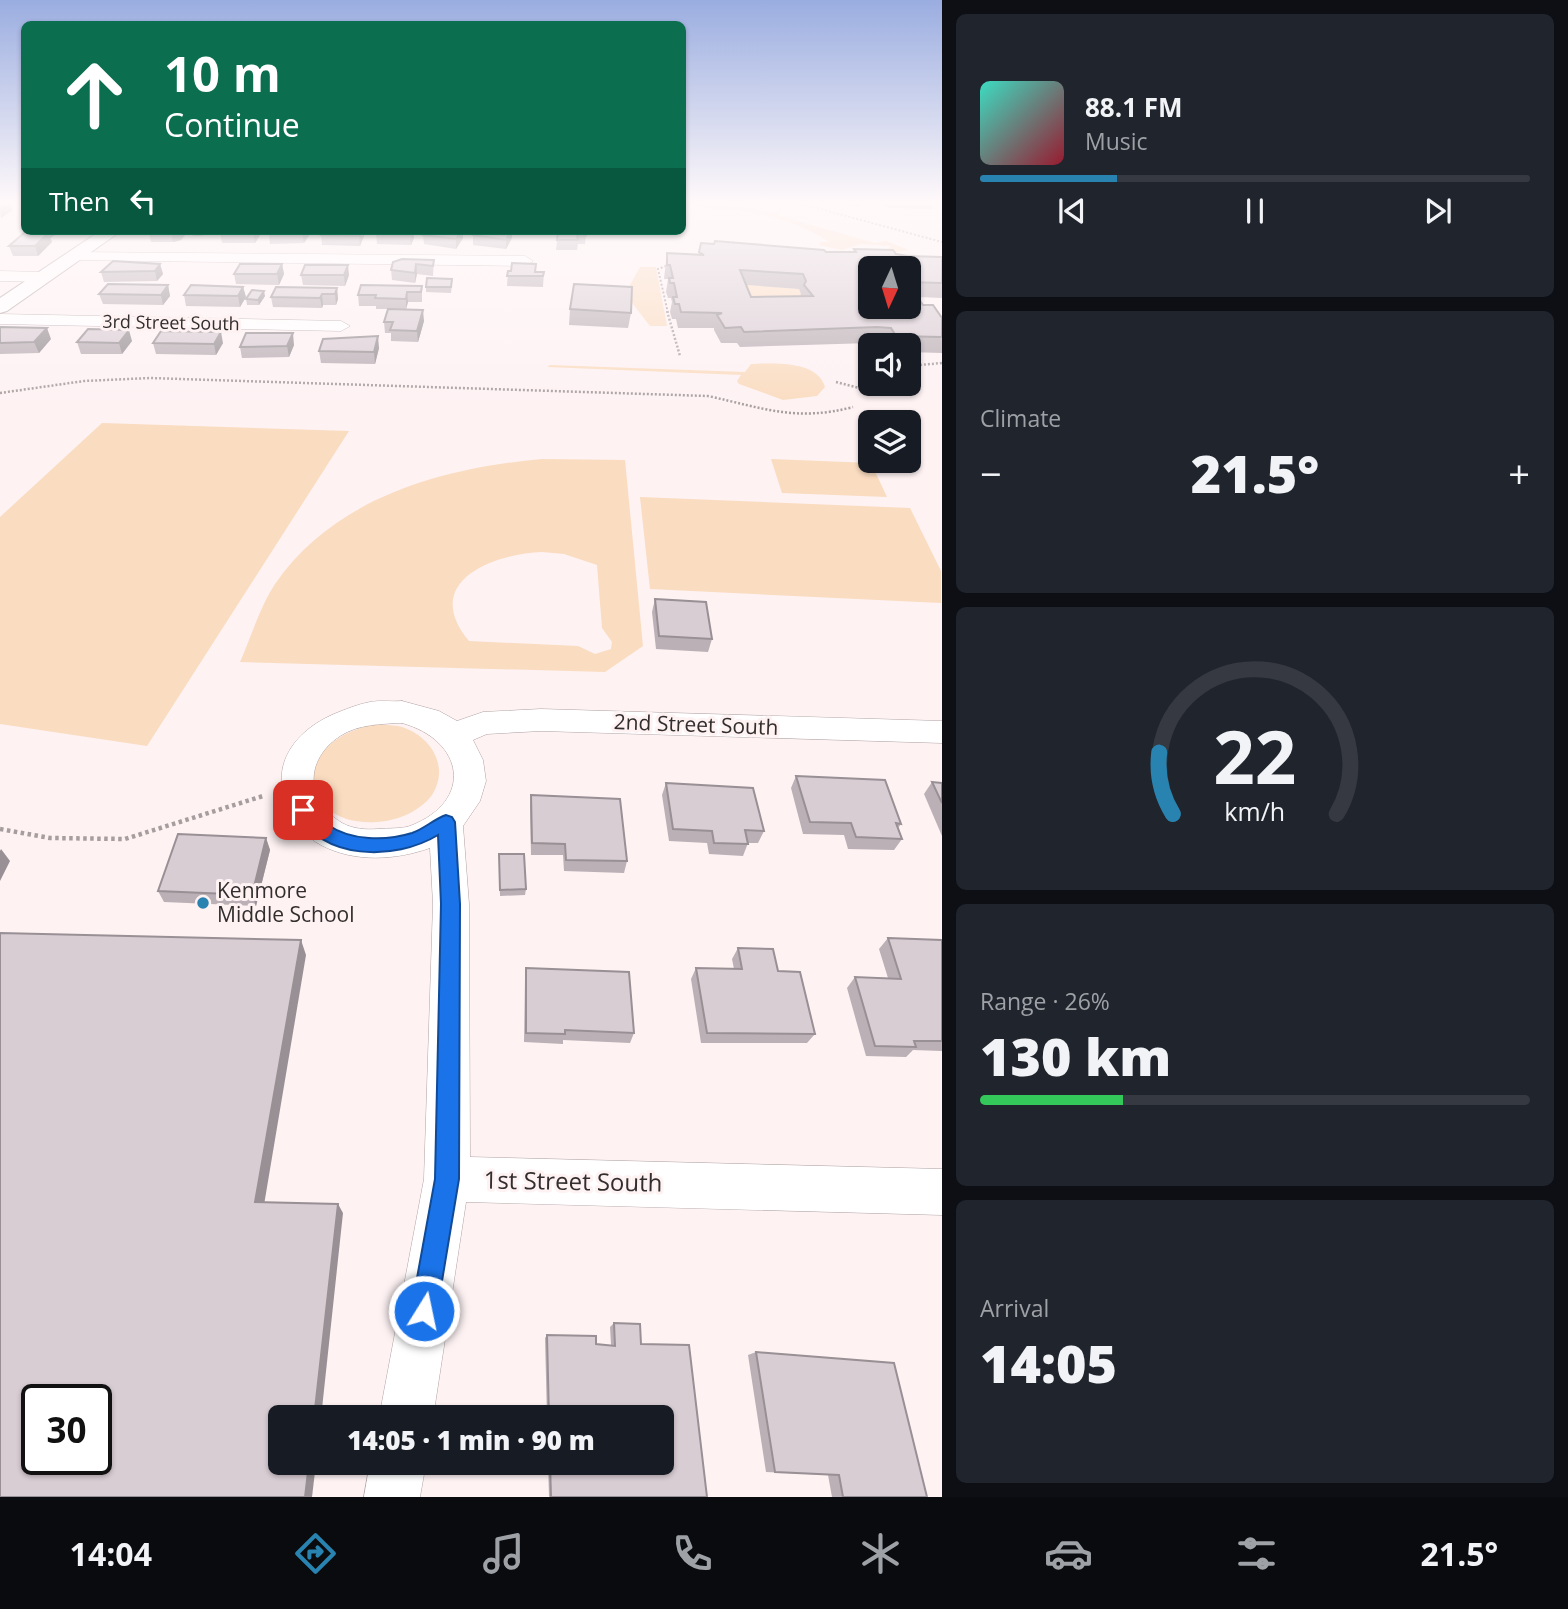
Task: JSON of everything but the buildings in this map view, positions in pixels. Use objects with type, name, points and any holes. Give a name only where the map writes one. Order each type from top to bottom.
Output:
[{"type":"main road","points":[[0,307],[47,274]]},
{"type":"street","points":[[0,276],[44,276]]},
{"type":"street","name":"3rd Street South","points":[[0,320],[341,326]]},
{"type":"street","points":[[402,712],[443,726],[452,736],[461,744],[469,764],[469,787],[463,801],[446,822],[418,839],[382,846],[350,843],[321,830],[303,810],[295,788],[299,764],[307,749],[326,731],[366,713],[402,712]]},
{"type":"street","name":"2nd Street South","points":[[452,736],[483,723],[541,720],[942,732]]},
{"type":"street","points":[[408,1405],[447,1179],[451,904],[446,822]]},
{"type":"street","name":"1st Street South","points":[[447,1179],[942,1192]]},
{"type":"street","points":[[392,1497],[396,1475]]},
{"type":"path","points":[[659,274],[676,349],[680,356]]},
{"type":"path","points":[[921,365],[942,363]]},
{"type":"path","points":[[0,393],[84,381],[149,378],[708,396],[795,415],[818,415],[853,407]]},
{"type":"path","points":[[836,382],[858,388]]},
{"type":"path","points":[[0,829],[50,838],[125,839],[263,796]]},
{"type":"shaded area","points":[[636,274],[657,274],[667,326],[650,326],[625,294]]},
{"type":"shaded area","points":[[737,284],[799,289],[802,296],[747,312]]},
{"type":"shaded area","points":[[751,364],[782,364],[804,368],[821,378],[825,387],[817,396],[783,400],[739,384],[737,381],[741,375],[547,367],[745,372]]},
{"type":"shaded area","points":[[102,423],[349,431],[147,746],[0,724],[0,517]]},
{"type":"shaded area","points":[[542,459],[625,460],[643,646],[605,672],[240,662],[260,612],[275,584],[300,554],[328,529],[394,492],[467,470]],"holes":[[[542,552],[564,554],[597,565],[602,628],[612,642],[611,649],[595,654],[578,646],[469,641],[456,620],[453,602],[457,587],[468,575],[503,558]]]},
{"type":"shaded area","points":[[771,459],[858,462],[858,473],[876,473],[887,497],[782,493]]},
{"type":"shaded area","points":[[640,497],[910,508],[941,571],[941,603],[650,589]]},
{"type":"shaded area","points":[[377,724],[409,730],[427,743],[434,752],[439,773],[432,795],[418,809],[386,821],[357,821],[335,814],[320,801],[314,784],[315,766],[326,748],[347,734]]},
{"type":"place","name":"Kenmore Middle School","points":[[203,903]]},
{"type":"route","points":[[303,810],[321,830],[350,843],[382,846],[418,839],[446,822],[451,904],[447,1179],[424,1311]]}]
